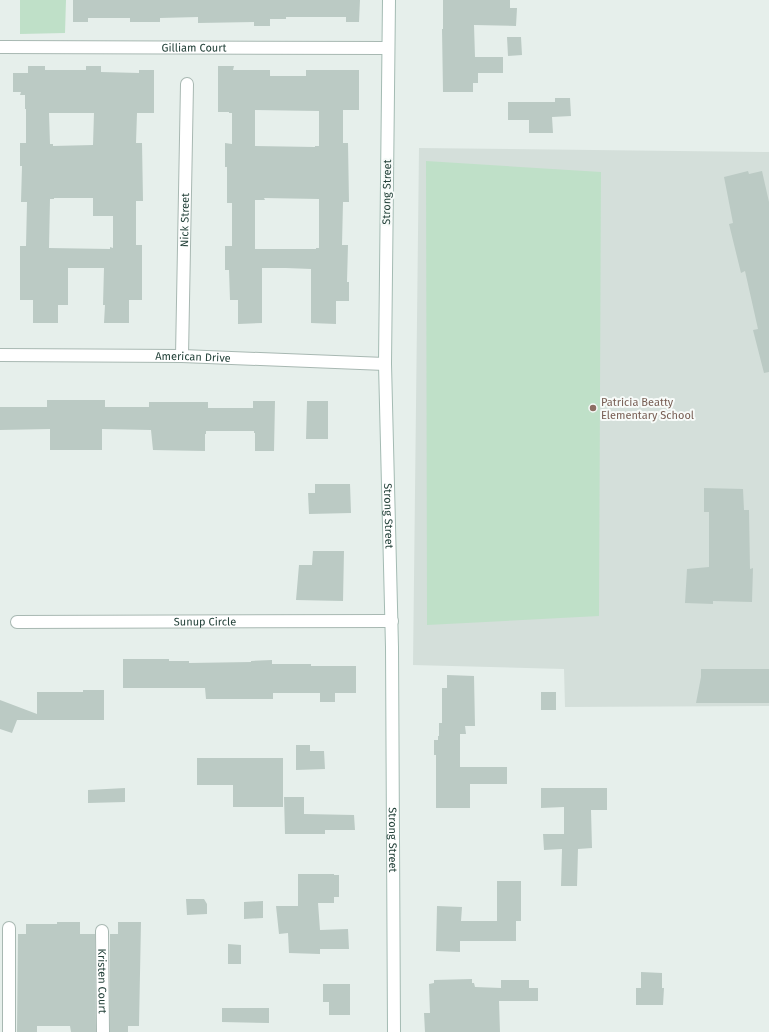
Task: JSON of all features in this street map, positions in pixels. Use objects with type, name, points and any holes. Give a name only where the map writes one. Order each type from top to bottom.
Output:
[{"type":"street","name":"Strong Street","points":[[389,0],[385,364],[392,621],[394,1032]]},
{"type":"street","name":"Gilliam Court","points":[[0,47],[388,48]]},
{"type":"street","name":"Nick Street","points":[[182,356],[187,84]]},
{"type":"street","name":"American Drive","points":[[0,355],[182,356],[385,364]]},
{"type":"street","name":"Sunup Circle","points":[[17,622],[392,621]]},
{"type":"street","points":[[9,1032],[10,928]]},
{"type":"street","name":"Kristen Court","points":[[102,931],[103,1032]]},
{"type":"shaded area","name":"Patricia Beatty Elementary School","points":[[419,148],[769,152],[769,706],[565,707],[564,669],[413,665]]},
{"type":"green space","points":[[20,0],[66,0],[65,33],[20,34]]},
{"type":"green space","points":[[426,161],[601,172],[599,616],[427,625]]},
{"type":"building","points":[[73,0],[360,0],[359,22],[346,22],[346,17],[286,17],[286,19],[270,19],[270,26],[254,26],[254,22],[198,23],[198,17],[160,18],[160,22],[130,22],[130,18],[88,18],[88,22],[73,22]]},
{"type":"building","points":[[443,0],[510,0],[510,8],[517,8],[516,26],[474,25],[475,57],[503,57],[503,73],[478,73],[478,83],[473,83],[473,92],[443,92]]},
{"type":"building","points":[[507,37],[521,37],[522,55],[508,56]]},
{"type":"building","points":[[28,66],[45,66],[45,70],[86,70],[86,66],[101,66],[101,72],[139,73],[139,70],[154,70],[154,113],[137,113],[136,143],[142,143],[143,201],[136,201],[136,245],[142,245],[142,300],[129,300],[129,323],[104,323],[104,268],[68,268],[68,305],[58,305],[58,323],[33,323],[33,300],[20,300],[20,246],[26,246],[27,202],[21,202],[22,166],[20,166],[20,143],[26,143],[26,109],[25,95],[20,95],[21,92],[13,92],[13,73],[28,73]],"holes":[[[49,113],[94,113],[93,145],[53,146],[53,144],[50,144]],[[93,198],[93,216],[113,216],[113,248],[49,248],[50,199]]]},
{"type":"building","points":[[218,66],[234,66],[233,70],[270,70],[270,76],[306,76],[306,70],[359,70],[359,110],[343,110],[343,143],[348,143],[349,202],[343,202],[342,245],[348,245],[347,282],[349,282],[349,301],[336,301],[336,324],[311,323],[311,269],[262,268],[262,323],[238,324],[238,300],[230,300],[229,270],[225,270],[225,246],[232,246],[232,203],[227,203],[225,143],[232,144],[232,113],[218,112]],"holes":[[[255,110],[319,111],[319,146],[255,146]],[[264,198],[319,199],[319,248],[255,249],[255,200],[265,200]]]},
{"type":"building","points":[[555,98],[570,98],[571,116],[552,117],[553,133],[529,133],[529,120],[508,120],[508,102],[555,102]]},
{"type":"building","points":[[748,171],[749,174],[762,171],[769,202],[769,372],[764,373],[753,330],[758,329],[745,271],[741,273],[729,224],[733,223],[724,177]]},
{"type":"building","points":[[47,400],[105,400],[105,407],[149,407],[149,402],[208,402],[208,408],[253,408],[253,401],[275,401],[274,451],[255,451],[254,431],[206,431],[205,451],[153,450],[151,430],[102,429],[102,450],[50,450],[50,429],[0,430],[0,407],[47,407]]},
{"type":"building","points":[[307,401],[328,401],[328,439],[306,439]]},
{"type":"building","points":[[315,484],[350,484],[351,513],[309,514],[308,493],[315,493]]},
{"type":"building","points":[[704,488],[743,489],[744,510],[749,510],[750,569],[753,568],[752,602],[713,601],[713,604],[685,603],[687,569],[709,567],[709,512],[704,512]]},
{"type":"building","points":[[313,551],[344,551],[343,601],[296,600],[299,565],[312,565]]},
{"type":"building","points":[[123,659],[169,659],[169,661],[189,661],[189,663],[251,662],[272,660],[272,664],[356,666],[356,693],[335,693],[335,702],[320,702],[320,693],[273,693],[273,699],[206,699],[205,688],[123,688]]},
{"type":"building","points":[[701,669],[769,669],[769,703],[696,703]]},
{"type":"building","points":[[447,675],[474,676],[475,726],[465,726],[466,734],[460,734],[460,767],[507,767],[507,784],[470,784],[470,808],[436,808],[436,755],[434,755],[434,740],[438,740],[439,723],[442,723],[442,688],[447,688]]},
{"type":"building","points":[[83,690],[104,690],[104,720],[17,720],[12,733],[0,729],[0,700],[37,714],[37,692],[83,692]]},
{"type":"building","points":[[541,692],[556,692],[556,710],[541,710]]},
{"type":"building","points":[[296,745],[310,745],[310,751],[324,751],[325,769],[296,770]]},
{"type":"building","points":[[197,758],[283,758],[283,807],[233,807],[233,785],[197,785]]},
{"type":"building","points":[[125,788],[125,802],[88,803],[88,790]]},
{"type":"building","points":[[541,788],[607,788],[607,810],[591,810],[592,848],[578,849],[577,886],[561,886],[562,849],[544,850],[543,834],[564,834],[564,807],[541,808]]},
{"type":"building","points":[[284,797],[304,797],[304,814],[354,815],[355,830],[325,830],[325,834],[285,834]]},
{"type":"building","points":[[298,874],[339,875],[339,897],[334,897],[334,903],[318,903],[320,930],[348,929],[349,949],[320,949],[320,954],[289,953],[288,933],[279,934],[276,906],[298,906]]},
{"type":"building","points":[[497,881],[521,881],[521,921],[516,921],[516,941],[460,941],[460,952],[436,951],[437,906],[462,907],[461,921],[497,921]]},
{"type":"building","points":[[186,899],[204,899],[207,904],[207,914],[187,915]]},
{"type":"building","points":[[263,901],[263,918],[244,919],[244,902]]},
{"type":"building","points":[[57,922],[80,922],[80,934],[95,934],[96,1032],[71,1032],[70,1026],[37,1026],[37,1032],[17,1032],[18,934],[26,934],[26,924],[57,924]]},
{"type":"building","points":[[118,922],[141,922],[139,1026],[128,1026],[128,1032],[110,1032],[110,934],[118,934]]},
{"type":"building","points":[[228,944],[241,945],[241,964],[228,964]]},
{"type":"building","points":[[641,972],[662,973],[662,988],[664,988],[663,1005],[636,1005],[636,988],[641,988]]},
{"type":"building","points":[[472,979],[472,983],[474,983],[475,987],[501,988],[501,980],[529,980],[529,988],[538,988],[538,1001],[499,1001],[500,1032],[425,1032],[424,1013],[430,1013],[429,984],[434,983],[434,980]]},
{"type":"building","points":[[323,984],[350,984],[350,1015],[329,1015],[329,1002],[323,1002]]},
{"type":"building","points":[[222,1008],[269,1008],[269,1023],[222,1022]]},
{"type":"place","name":"Patricia Beatty Elementary School","points":[[593,408]]}]
